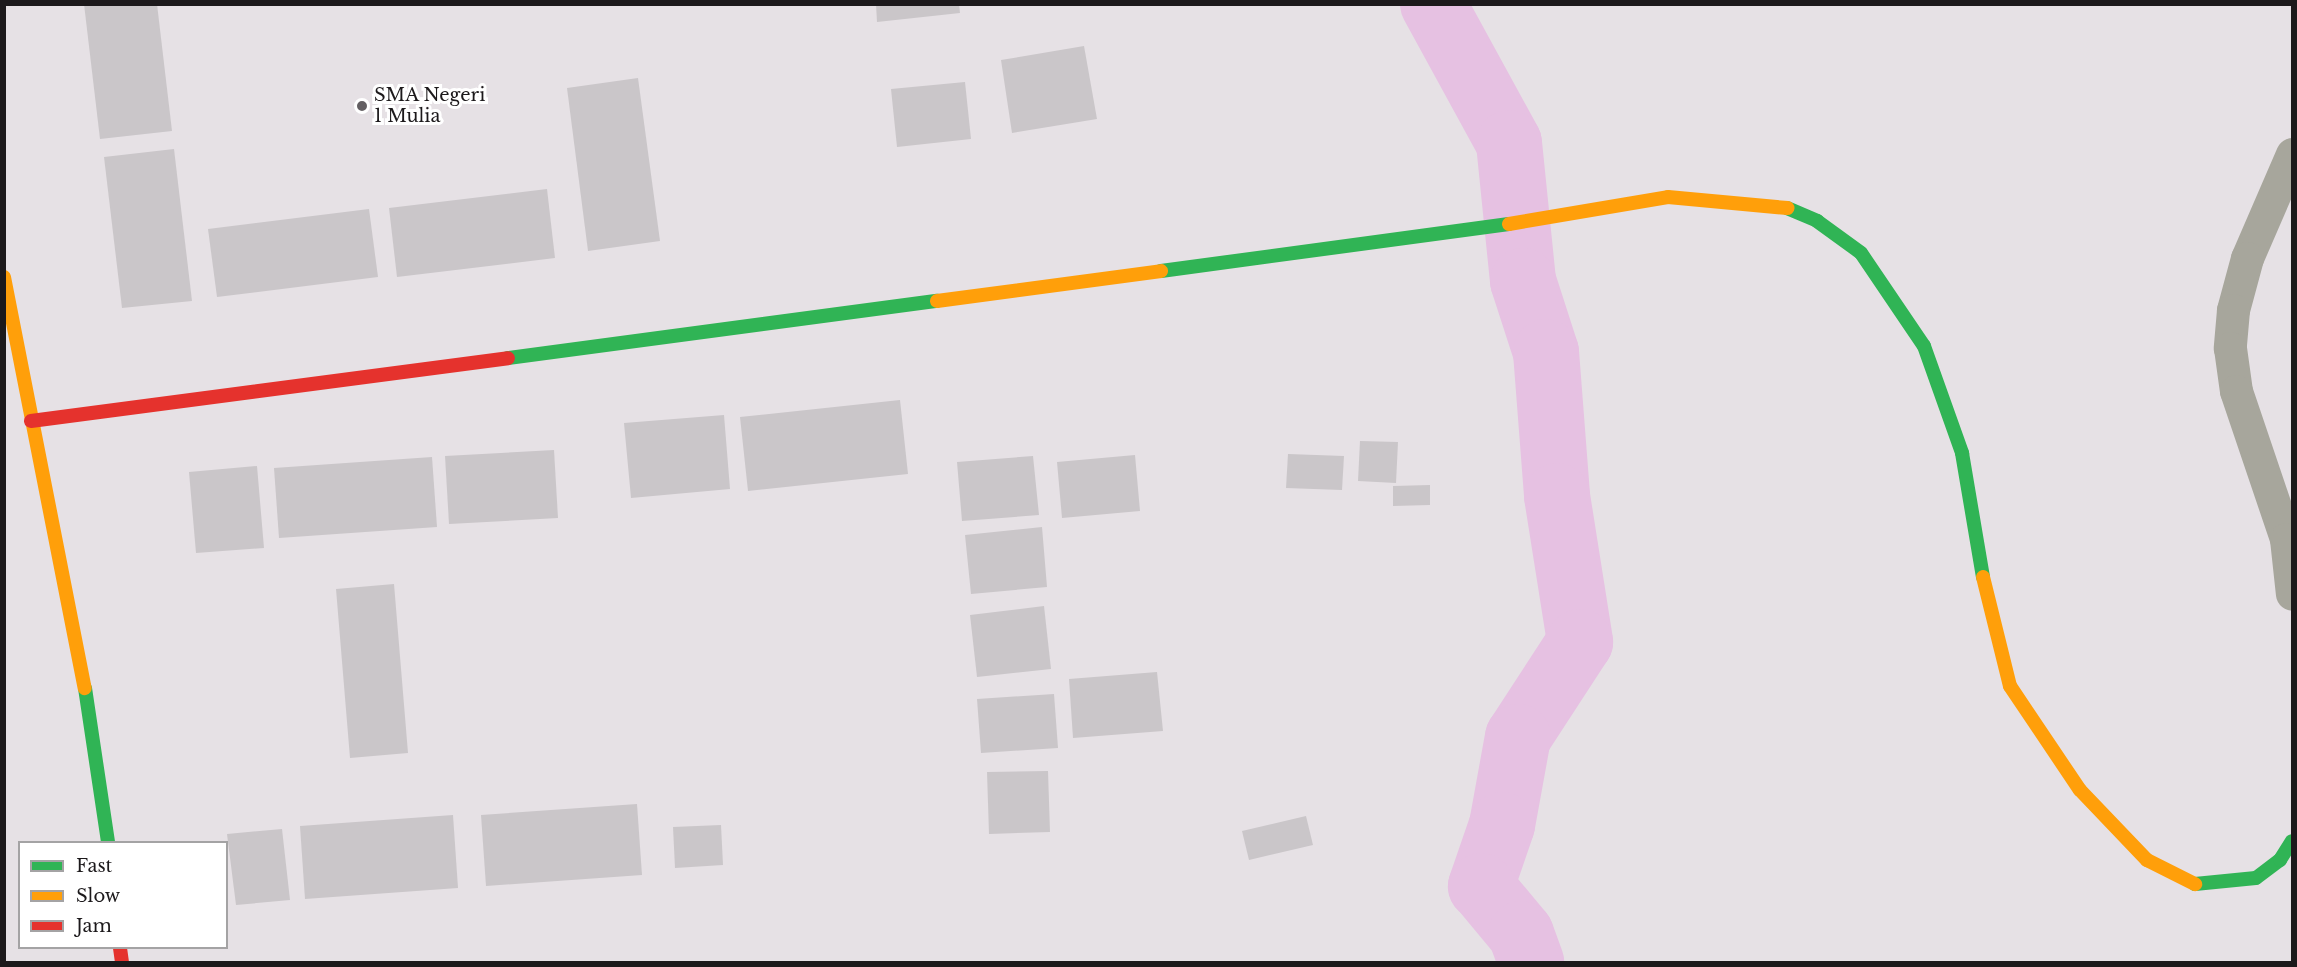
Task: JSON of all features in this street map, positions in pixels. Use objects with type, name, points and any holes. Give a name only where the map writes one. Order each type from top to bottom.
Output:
[{"type":"street","points":[[2292,154],[2247,258],[2230,348],[2236,391],[2286,539],[2292,594]]},
{"type":"street","points":[[31,421],[1474,230],[1584,209],[1668,197],[1775,203],[1817,220],[1861,254],[1924,346],[1953,422],[1993,634],[2010,686],[2046,745],[2080,790],[2147,860],[2188,884],[2224,885],[2256,878],[2280,860],[2292,841]]},
{"type":"street","points":[[4,277],[95,737],[108,841]]},
{"type":"building","points":[[84,4],[157,4],[172,131],[100,139]]},
{"type":"building","points":[[876,4],[959,4],[960,13],[877,22]]},
{"type":"building","points":[[1084,46],[1097,119],[1012,133],[1001,60]]},
{"type":"building","points":[[638,78],[660,241],[588,251],[567,88]]},
{"type":"building","points":[[965,82],[971,139],[897,147],[891,89]]},
{"type":"building","points":[[174,149],[192,301],[122,308],[104,157]]},
{"type":"building","points":[[547,189],[555,258],[397,277],[389,208]]},
{"type":"building","points":[[369,209],[378,277],[217,297],[208,229]]},
{"type":"building","points":[[900,400],[908,474],[748,491],[740,417]]},
{"type":"building","points":[[724,415],[730,489],[631,498],[624,423]]},
{"type":"building","points":[[1360,441],[1398,442],[1396,483],[1358,481]]},
{"type":"building","points":[[554,450],[558,518],[449,524],[445,456]]},
{"type":"building","points":[[1288,454],[1344,456],[1342,490],[1286,488]]},
{"type":"building","points":[[1135,455],[1140,511],[1062,518],[1057,462]]},
{"type":"building","points":[[1033,456],[1039,515],[962,521],[957,462]]},
{"type":"building","points":[[432,457],[437,527],[279,538],[274,468]]},
{"type":"building","points":[[257,466],[264,548],[196,553],[189,472]]},
{"type":"building","points":[[1430,485],[1430,505],[1393,506],[1393,486]]},
{"type":"building","points":[[1042,527],[1047,587],[971,594],[965,535]]},
{"type":"building","points":[[394,584],[408,753],[350,758],[336,589]]},
{"type":"building","points":[[1044,606],[1051,669],[977,677],[970,615]]},
{"type":"building","points":[[1157,672],[1163,731],[1073,738],[1069,679]]},
{"type":"building","points":[[1054,694],[1058,748],[981,753],[977,699]]},
{"type":"building","points":[[1048,771],[1050,832],[989,834],[987,772]]},
{"type":"building","points":[[637,804],[642,875],[486,886],[481,815]]},
{"type":"building","points":[[453,815],[458,888],[305,899],[300,826]]},
{"type":"building","points":[[1306,816],[1313,845],[1249,860],[1242,831]]},
{"type":"building","points":[[721,825],[723,865],[675,868],[673,827]]},
{"type":"building","points":[[282,829],[290,900],[236,905],[227,834]]},
{"type":"waterway","points":[[1433,4],[1509,143],[1523,281],[1546,352],[1557,496],[1580,642],[1518,737],[1502,825],[1481,886],[1521,934],[1531,962]]},
{"type":"traffic: fast","points":[[1787,208],[1817,221],[1861,253],[1924,346],[1962,453],[1983,577]]},
{"type":"traffic: fast","points":[[1161,271],[1509,224]]},
{"type":"traffic: fast","points":[[508,358],[937,301]]},
{"type":"traffic: fast","points":[[85,688],[108,841]]},
{"type":"traffic: fast","points":[[2195,884],[2256,878],[2280,860],[2292,841]]},
{"type":"traffic: slow","points":[[1509,224],[1668,197],[1787,208]]},
{"type":"traffic: slow","points":[[937,301],[1161,271]]},
{"type":"traffic: slow","points":[[4,277],[85,688]]},
{"type":"traffic: slow","points":[[1983,577],[2010,686],[2080,790],[2147,860],[2195,884]]},
{"type":"traffic: jam","points":[[31,421],[508,358]]},
{"type":"traffic: jam","points":[[120,949],[122,962]]},
{"type":"place","name":"SMA Negeri 1 Mulia","points":[[362,106]]}]
